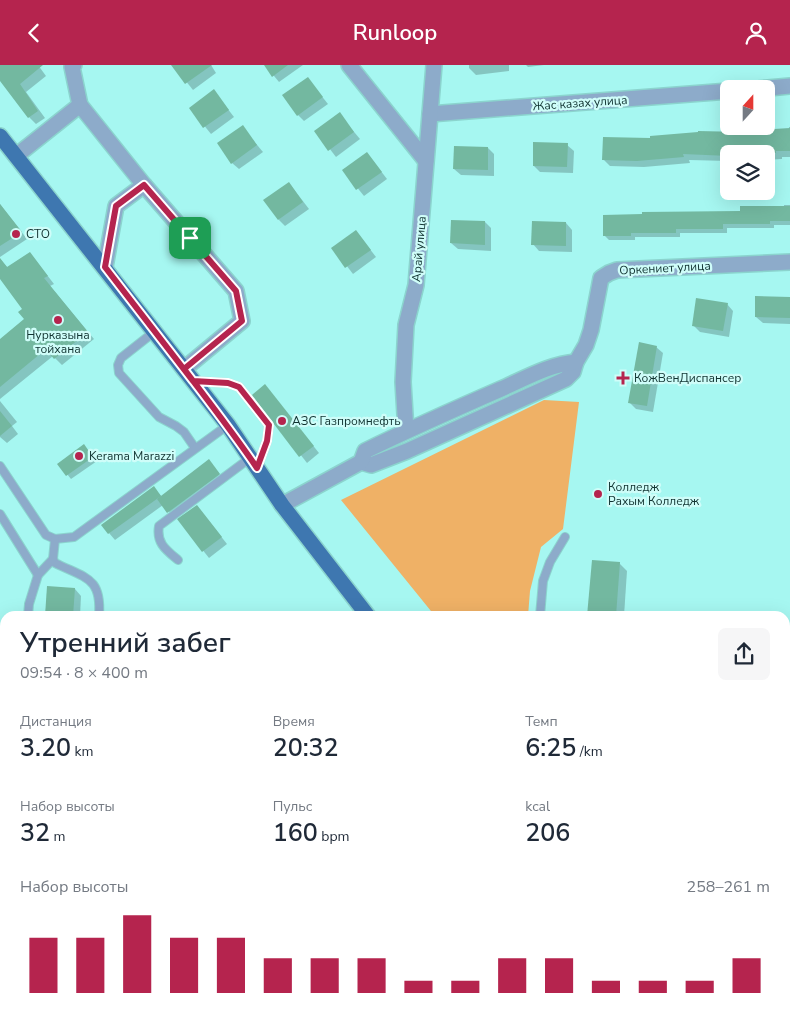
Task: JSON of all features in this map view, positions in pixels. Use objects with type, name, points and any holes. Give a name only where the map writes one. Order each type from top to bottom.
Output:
[{"type":"main road","points":[[0,136],[228,425],[282,505],[364,611]]},
{"type":"street","points":[[74,65],[72,67],[80,105],[144,185],[236,291],[242,321],[188,375]]},
{"type":"street","points":[[350,65],[426,161]]},
{"type":"street","name":"Арай улица","points":[[406,431],[403,381],[406,325],[416,285],[434,65]]},
{"type":"street","points":[[775,87],[790,86]]},
{"type":"street","name":"Жас казах улица","points":[[430,115],[720,92]]},
{"type":"street","points":[[16,156],[80,105]]},
{"type":"street","points":[[105,267],[116,206],[144,185]]},
{"type":"street","name":"Оркениет улица","points":[[361,462],[371,465],[398,455],[560,383],[573,372],[576,362],[586,345],[591,330],[601,278],[609,273],[617,270],[790,262]]},
{"type":"street","name":"Оркениет улица","points":[[282,505],[361,462],[365,451],[406,431],[534,374],[566,363],[576,362]]},
{"type":"lane","points":[[154,332],[121,358],[118,365],[119,373],[159,417],[176,425],[184,432],[195,448]]},
{"type":"lane","points":[[178,560],[160,544],[159,526],[253,463],[267,441],[269,425],[239,387],[188,375]]},
{"type":"lane","points":[[0,466],[46,535],[55,539],[74,537],[228,425]]},
{"type":"lane","points":[[0,514],[38,575]]},
{"type":"lane","points":[[540,611],[542,581],[550,562],[565,537]]},
{"type":"lane","points":[[28,611],[38,575],[53,559],[55,539]]},
{"type":"lane","points":[[53,559],[55,563],[80,574],[92,582],[98,591],[99,611]]},
{"type":"shaded area","points":[[544,400],[579,402],[563,529],[541,547],[530,591],[528,611],[431,611],[341,500]]},
{"type":"building","points":[[0,65],[43,65],[20,84],[38,111],[28,118],[0,81]]},
{"type":"building","points":[[171,65],[212,65],[185,84]]},
{"type":"building","points":[[264,65],[288,65],[272,77]]},
{"type":"building","points":[[308,77],[323,97],[297,116],[282,95]]},
{"type":"building","points":[[214,89],[229,110],[203,128],[189,108]]},
{"type":"building","points":[[340,112],[354,132],[328,151],[314,131]]},
{"type":"building","points":[[243,125],[257,145],[231,164],[217,143]]},
{"type":"building","points":[[790,128],[790,151],[776,151],[775,153],[775,145],[720,145],[720,156],[683,154],[684,157],[637,161],[602,160],[603,137],[650,138],[650,136],[698,131],[720,132],[720,135],[775,135],[775,129]]},
{"type":"building","points":[[533,142],[568,143],[567,167],[533,166]]},
{"type":"building","points":[[454,146],[488,147],[488,170],[453,169]]},
{"type":"building","points":[[367,152],[382,172],[356,190],[342,170]]},
{"type":"building","points":[[289,182],[303,202],[278,220],[263,200]]},
{"type":"building","points":[[0,204],[22,232],[0,246]]},
{"type":"building","points":[[740,206],[790,206],[790,221],[770,221],[770,224],[723,224],[723,229],[676,229],[676,233],[631,233],[631,236],[603,236],[603,215],[642,214],[642,212],[740,211]]},
{"type":"building","points":[[451,220],[485,221],[485,245],[450,243]]},
{"type":"building","points":[[532,221],[566,222],[566,246],[531,245]]},
{"type":"building","points":[[356,230],[371,250],[345,268],[331,248]]},
{"type":"building","points":[[30,252],[48,276],[44,278],[88,332],[54,359],[46,349],[0,387],[0,339],[24,319],[18,312],[22,309],[0,279],[0,258],[7,267]]},
{"type":"building","points":[[755,296],[790,297],[790,318],[755,317]]},
{"type":"building","points":[[696,298],[728,303],[723,331],[692,326]]},
{"type":"building","points":[[639,342],[657,346],[647,406],[628,403]]},
{"type":"building","name":"АЗС Газпромнефть","points":[[265,384],[314,446],[299,457],[252,395]]},
{"type":"building","points":[[0,411],[12,426],[0,436]]},
{"type":"building","points":[[84,444],[93,457],[66,476],[57,464]]},
{"type":"building","points":[[209,459],[220,474],[167,513],[157,499]]},
{"type":"building","points":[[154,486],[161,496],[108,534],[101,525]]},
{"type":"building","points":[[197,505],[222,537],[202,552],[177,519]]},
{"type":"building","points":[[592,560],[620,562],[616,611],[587,611]]},
{"type":"building","points":[[47,586],[75,588],[73,611],[45,611]]},
{"type":"place","name":"СТО","points":[[16,234]]},
{"type":"place","name":"Нурказына тойхана","points":[[58,320]]},
{"type":"place","name":"КожВенДиспансер","points":[[623,378]]},
{"type":"place","name":"АЗС Газпромнефть","points":[[282,421]]},
{"type":"place","name":"Kerama Marazzi","points":[[79,456]]},
{"type":"place","name":"Колледж Рахым Колледж","points":[[598,494]]},
{"type":"route","points":[[190,238],[144,185],[116,206],[105,267],[193,381],[228,383],[239,387],[269,425],[270,432],[257,468],[228,425],[193,381],[184,369],[242,321],[236,291],[190,238]]}]
